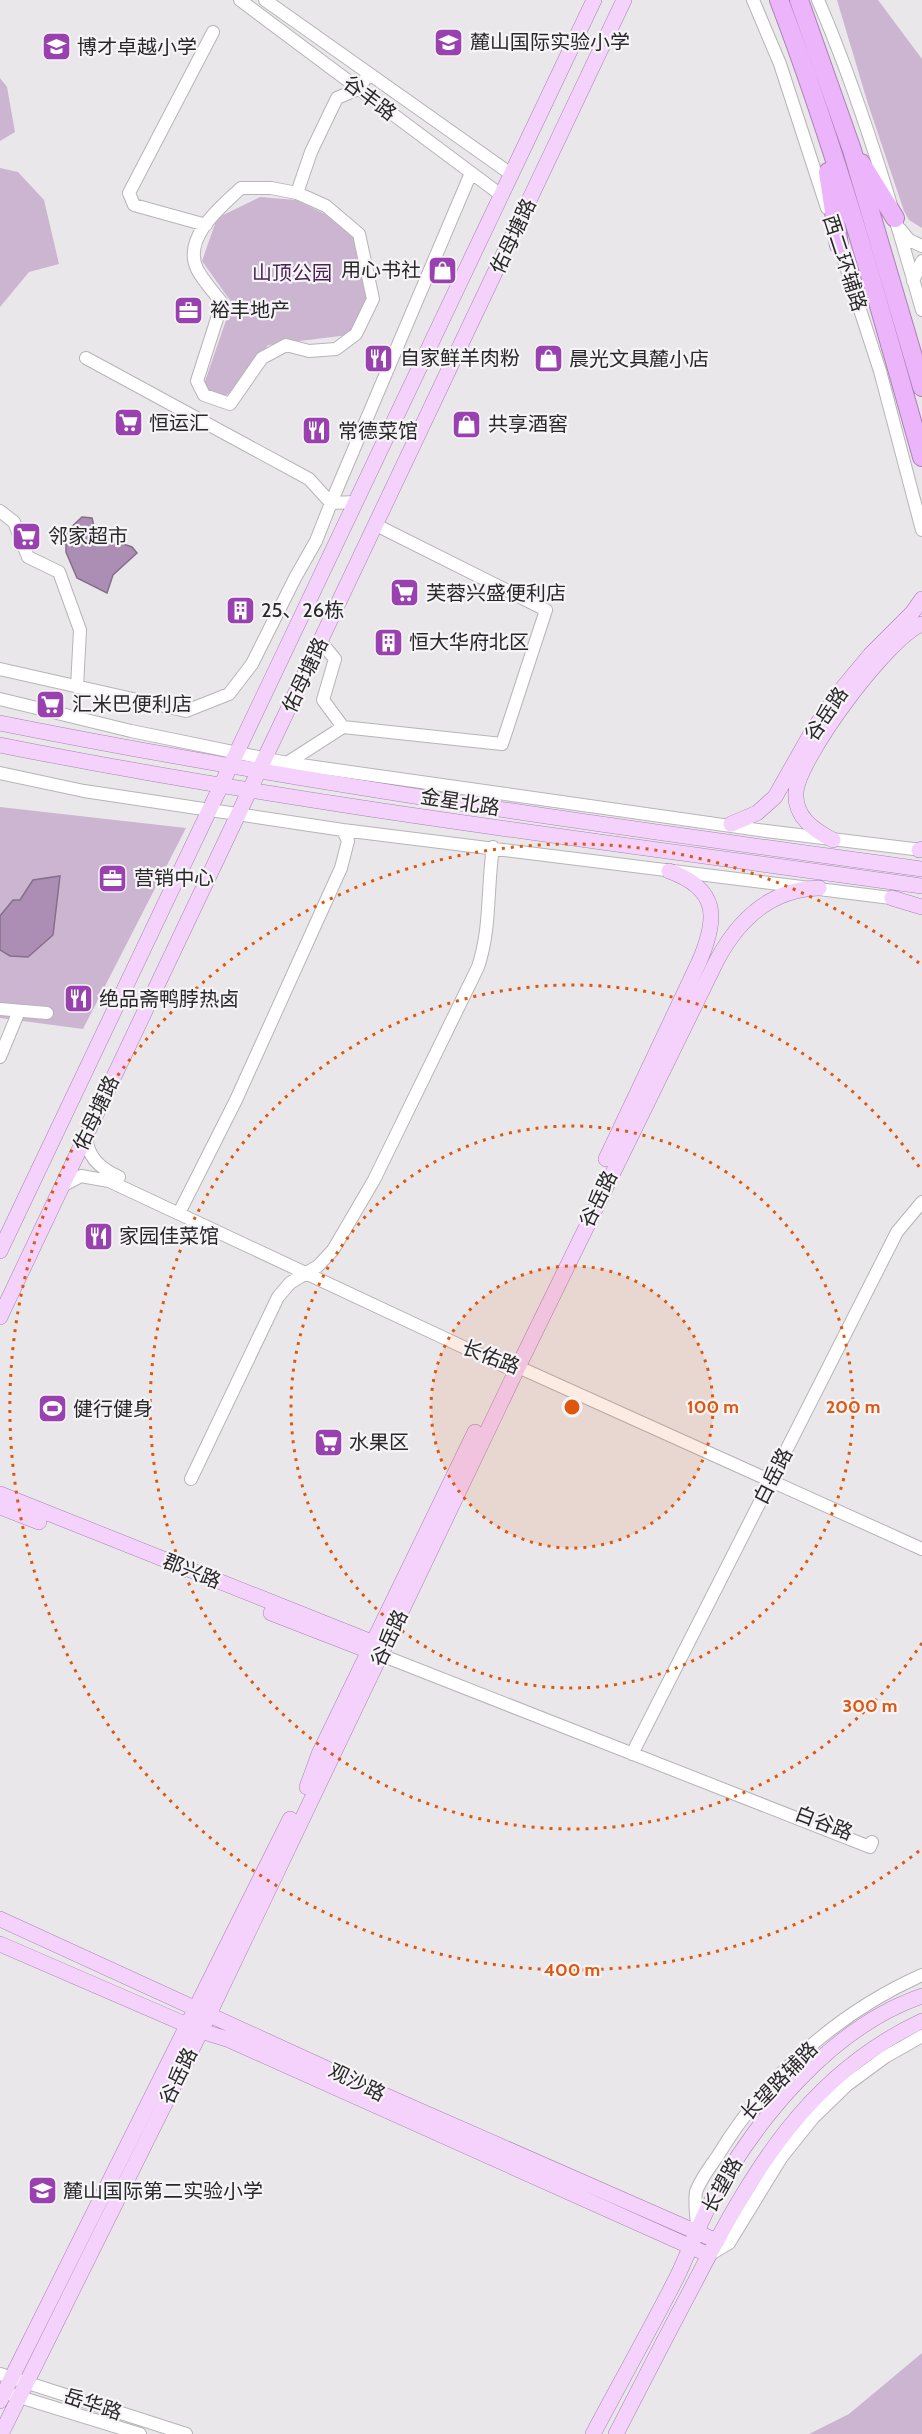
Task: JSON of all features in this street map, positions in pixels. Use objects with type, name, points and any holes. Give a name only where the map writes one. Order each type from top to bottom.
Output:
[{"type":"highway","points":[[779,0],[819,114],[922,457]]},
{"type":"highway","points":[[799,0],[852,150],[922,387]]},
{"type":"highway","points":[[819,114],[839,245]]},
{"type":"highway","points":[[852,150],[896,222]]},
{"type":"main road","name":"佑母塘路","points":[[0,1251],[594,0]]},
{"type":"main road","name":"佑母塘路","points":[[0,1317],[624,0]]},
{"type":"main road","name":"谷岳路","points":[[731,824],[757,813],[775,797],[813,730],[840,691],[870,655],[912,613],[922,599]]},
{"type":"main road","name":"谷岳路","points":[[833,840],[816,831],[802,817],[796,793],[799,781],[822,736],[849,698],[884,656],[903,637],[922,624]]},
{"type":"main road","name":"金星北路","points":[[0,723],[233,760],[642,831],[922,869]]},
{"type":"main road","name":"金星北路","points":[[0,745],[147,775],[634,848],[922,886]]},
{"type":"main road","points":[[513,1364],[706,945],[712,918],[706,896],[693,881],[669,871]]},
{"type":"main road","name":"谷岳路","points":[[1,2434],[6,2396],[12,2378],[194,2028],[513,1364],[729,939],[746,918],[772,899],[795,890],[819,888]]},
{"type":"main road","points":[[892,898],[922,907]]},
{"type":"main road","name":"郡兴路","points":[[0,1494],[376,1649]]},
{"type":"main road","name":"郡兴路","points":[[0,1507],[376,1649]]},
{"type":"main road","name":"观沙路","points":[[0,1919],[202,2009],[694,2240]]},
{"type":"main road","name":"观沙路","points":[[0,1944],[713,2248]]},
{"type":"main road","points":[[879,2017],[922,1987]]},
{"type":"main road","name":"长望路","points":[[593,2434],[627,2375],[725,2177],[760,2123],[809,2070],[842,2042],[879,2017],[922,1996]]},
{"type":"main road","name":"长望路","points":[[616,2434],[713,2248],[767,2154],[804,2109],[864,2056],[922,2021]]},
{"type":"street","name":"谷丰路","points":[[240,0],[501,195]]},
{"type":"street","name":"谷丰路","points":[[265,0],[511,174]]},
{"type":"street","name":"西二环辅路","points":[[753,0],[780,64],[880,370],[922,530]]},
{"type":"street","points":[[818,0],[836,42],[896,222],[922,310]]},
{"type":"street","points":[[206,225],[134,205],[129,193],[213,32]]},
{"type":"street","points":[[297,193],[311,152],[337,98],[358,89],[369,74]]},
{"type":"street","points":[[0,669],[186,711],[229,694],[252,664],[316,541],[471,173]]},
{"type":"street","points":[[241,188],[271,188],[297,193],[326,206],[359,234],[373,299],[356,334],[336,350],[309,351],[286,345],[262,358],[230,404],[204,395],[197,381],[222,303],[196,267],[195,247],[206,225],[241,188]]},
{"type":"street","points":[[896,222],[909,240],[922,246]]},
{"type":"street","points":[[914,280],[922,261]]},
{"type":"street","points":[[86,358],[309,479],[331,503],[356,502]]},
{"type":"street","points":[[184,411],[204,395]]},
{"type":"street","points":[[0,511],[14,522],[28,557],[59,572],[80,630],[76,687]]},
{"type":"street","points":[[287,763],[344,727],[502,744],[546,609],[376,525]]},
{"type":"street","points":[[321,642],[335,659],[322,700],[344,727]]},
{"type":"street","points":[[0,699],[131,731],[233,760]]},
{"type":"street","points":[[262,765],[287,763],[833,840],[921,850]]},
{"type":"street","points":[[0,773],[84,791],[343,830],[922,902]]},
{"type":"street","points":[[182,1207],[236,1100],[341,868],[348,841],[343,830]]},
{"type":"street","points":[[191,1479],[278,1297],[290,1283],[310,1272],[333,1250],[374,1180],[478,967],[487,941],[488,881],[493,848]]},
{"type":"street","points":[[0,1010],[47,1013]]},
{"type":"street","points":[[0,1057],[19,1011]]},
{"type":"street","name":"长佑路","points":[[87,1133],[88,1150],[101,1167],[310,1272]]},
{"type":"street","name":"长佑路","points":[[61,1187],[81,1176],[104,1179],[513,1364],[922,1543]]},
{"type":"street","name":"白岳路","points":[[775,1480],[897,1232],[922,1202]]},
{"type":"street","name":"白岳路","points":[[637,1752],[892,1252],[922,1209]]},
{"type":"street","name":"长佑路","points":[[775,1480],[922,1549]]},
{"type":"street","name":"白谷路","points":[[376,1649],[870,1846],[872,1842],[637,1752]]},
{"type":"street","name":"长望路辅路","points":[[694,2240],[696,2193],[724,2146],[757,2100],[794,2061],[844,2020],[878,1998],[922,1975]]},
{"type":"street","points":[[713,2248],[729,2243],[780,2158],[813,2118],[847,2085],[885,2057],[922,2036]]},
{"type":"street","name":"岳华路","points":[[12,2378],[186,2434]]},
{"type":"street","name":"岳华路","points":[[6,2396],[141,2434]]},
{"type":"green space","points":[[837,0],[878,0],[922,59],[922,228],[909,220],[904,211],[868,104]]},
{"type":"green space","points":[[0,78],[7,87],[15,132],[0,141]]},
{"type":"green space","points":[[0,168],[18,172],[44,200],[59,264],[29,272],[0,307]]},
{"type":"green space","name":"山顶公园","points":[[260,197],[296,200],[329,216],[355,238],[368,299],[356,334],[268,345],[238,388],[223,397],[203,387],[232,303],[202,261],[217,218]]},
{"type":"green space","points":[[0,807],[186,828],[83,1029],[0,1018]]},
{"type":"green space","points":[[922,2353],[922,2434],[809,2434],[849,2414]]},
{"type":"shaded area","points":[[82,517],[92,518],[96,535],[132,547],[137,553],[113,575],[107,593],[77,578],[66,552],[66,532]]},
{"type":"shaded area","points":[[60,876],[53,935],[28,957],[10,956],[0,950],[0,916],[13,900],[20,900],[33,880]]},
{"type":"place","name":"麓山国际实验小学","points":[[449,42]]},
{"type":"place","name":"博才卓越小学","points":[[56,47]]},
{"type":"place","name":"用心书社","points":[[442,270]]},
{"type":"place","name":"裕丰地产","points":[[189,310]]},
{"type":"place","name":"自家鲜羊肉粉","points":[[379,358]]},
{"type":"place","name":"晨光文具麓小店","points":[[548,359]]},
{"type":"place","name":"恒运汇","points":[[128,423]]},
{"type":"place","name":"共享酒窖","points":[[467,424]]},
{"type":"place","name":"常德菜馆","points":[[317,431]]},
{"type":"place","name":"邻家超市","points":[[27,536]]},
{"type":"place","name":"芙蓉兴盛便利店","points":[[405,593]]},
{"type":"place","name":"25、26栋","points":[[240,610]]},
{"type":"place","name":"恒大华府北区","points":[[388,642]]},
{"type":"place","name":"汇米巴便利店","points":[[51,704]]},
{"type":"place","name":"营销中心","points":[[113,878]]},
{"type":"place","name":"绝品斋鸭脖热卤","points":[[78,999]]},
{"type":"place","name":"家园佳菜馆","points":[[98,1236]]},
{"type":"place","name":"健行健身","points":[[52,1409]]},
{"type":"place","name":"水果区","points":[[328,1442]]},
{"type":"place","name":"麓山国际第二实验小学","points":[[42,2191]]}]
